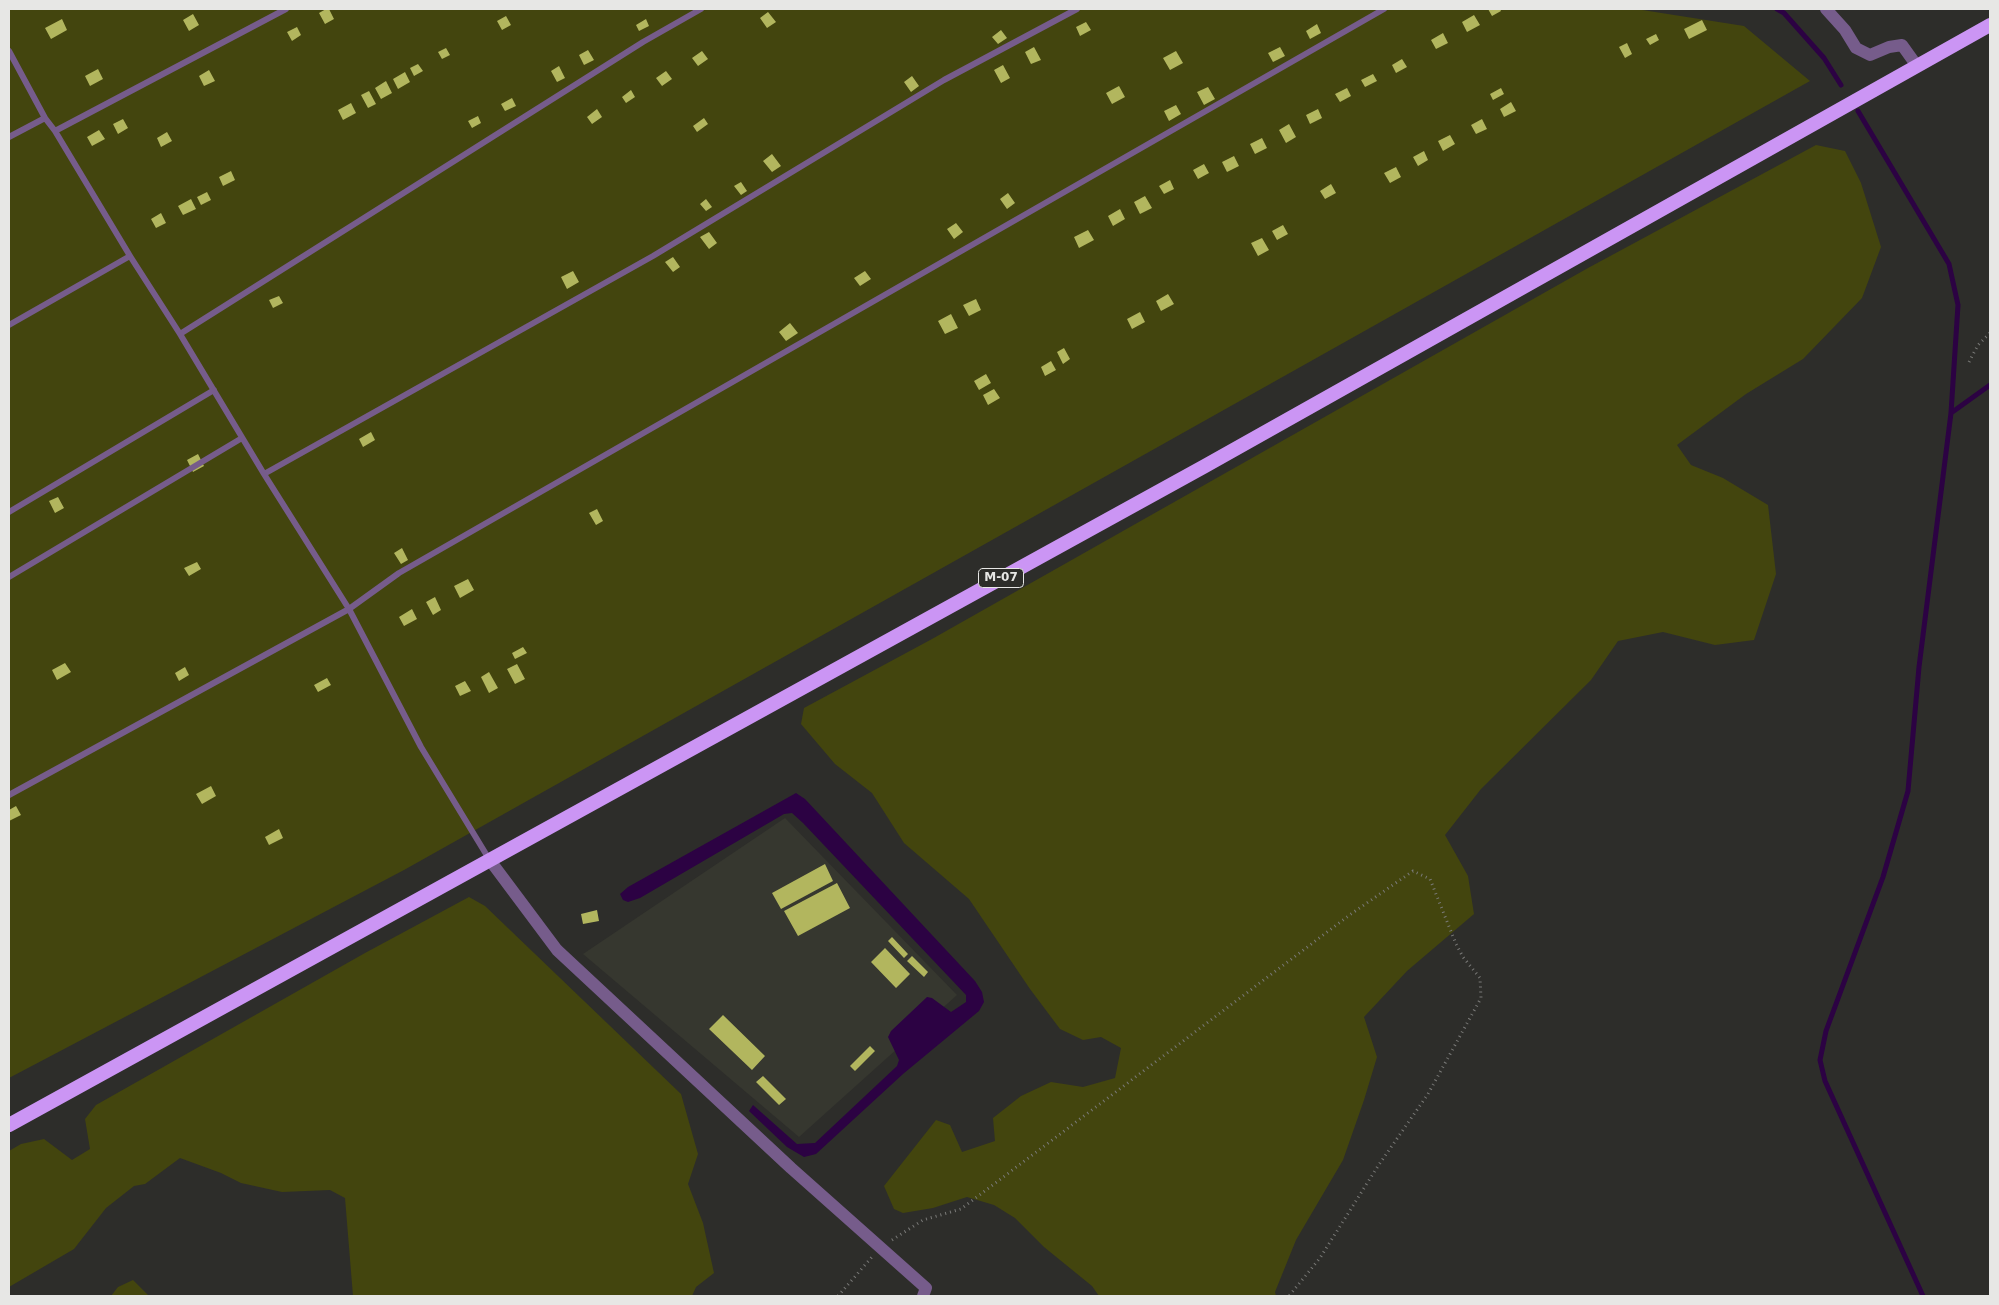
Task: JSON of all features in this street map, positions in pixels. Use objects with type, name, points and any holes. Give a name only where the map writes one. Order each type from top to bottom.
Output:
[{"type":"highway","name":"М-07","points":[[9,1126],[489,859],[1204,466],[1990,25]]},
{"type":"street","points":[[1826,9],[1845,30],[1856,48],[1870,55],[1888,47],[1902,45],[1917,66]]},
{"type":"street","points":[[489,859],[557,950],[791,1168],[926,1288],[923,1296]]},
{"type":"lane","points":[[55,131],[286,9]]},
{"type":"lane","points":[[180,334],[643,42],[701,9]]},
{"type":"lane","points":[[264,474],[653,256],[944,80],[1077,9]]},
{"type":"lane","points":[[9,795],[349,608],[399,573],[1384,9]]},
{"type":"lane","points":[[9,51],[45,118],[55,131],[264,474],[349,608],[421,747],[489,859]]},
{"type":"lane","points":[[9,137],[45,118]]},
{"type":"lane","points":[[9,325],[130,256]]},
{"type":"lane","points":[[9,512],[214,390]]},
{"type":"lane","points":[[9,577],[242,438]]},
{"type":"path","points":[[1969,362],[1978,345],[1990,333]]},
{"type":"path","points":[[838,1296],[881,1248],[923,1220],[961,1209],[1351,914],[1412,871],[1430,879],[1456,944],[1463,957],[1480,978],[1481,998],[1428,1094],[1378,1166],[1320,1258],[1289,1296]]},
{"type":"shaded area","points":[[9,9],[1636,9],[1744,26],[1810,81],[404,870],[9,1078]]},
{"type":"shaded area","points":[[1816,145],[1845,151],[1861,183],[1881,247],[1862,298],[1803,359],[1746,394],[1677,445],[1691,465],[1723,478],[1768,505],[1776,574],[1754,640],[1715,645],[1663,632],[1618,641],[1591,680],[1481,789],[1445,835],[1468,876],[1474,914],[1407,971],[1364,1017],[1377,1057],[1364,1100],[1343,1160],[1296,1240],[1275,1292],[1276,1296],[1099,1296],[1092,1286],[1044,1247],[1015,1218],[994,1205],[967,1197],[933,1208],[903,1213],[894,1209],[884,1186],[936,1120],[950,1125],[962,1152],[995,1141],[993,1118],[1021,1096],[1051,1082],[1083,1087],[1115,1078],[1121,1048],[1101,1037],[1083,1040],[1060,1029],[1030,989],[969,899],[904,843],[872,793],[835,764],[801,724],[804,708],[932,639],[1588,268]]},
{"type":"shaded area","points":[[796,793],[805,799],[975,981],[982,992],[984,1002],[979,1011],[903,1074],[816,1154],[804,1157],[787,1147],[749,1111],[753,1105],[797,1144],[815,1143],[897,1066],[899,1060],[888,1037],[891,1031],[927,997],[932,998],[951,1012],[966,1002],[966,995],[792,813],[784,814],[640,898],[628,902],[623,900],[620,894],[628,887]]},
{"type":"shaded area","points":[[785,818],[957,995],[799,1137],[583,954]]},
{"type":"shaded area","points":[[469,897],[485,906],[681,1094],[698,1154],[688,1184],[703,1223],[714,1273],[696,1287],[692,1296],[353,1296],[345,1198],[330,1190],[282,1192],[241,1183],[221,1173],[180,1158],[145,1184],[134,1186],[106,1208],[74,1249],[9,1287],[9,1151],[21,1144],[44,1139],[72,1160],[90,1149],[85,1119],[96,1105],[365,953]]},
{"type":"shaded area","points":[[133,1280],[149,1296],[111,1296],[118,1287]]},
{"type":"building","points":[[329,9],[334,19],[325,24],[319,13]]},
{"type":"building","points":[[1488,9],[1500,9],[1501,11],[1492,16]]},
{"type":"building","points":[[768,12],[776,22],[767,28],[760,18]]},
{"type":"building","points":[[193,14],[199,25],[189,31],[183,20]]},
{"type":"building","points":[[1474,15],[1480,25],[1467,32],[1462,22]]},
{"type":"building","points":[[506,16],[511,25],[502,30],[497,21]]},
{"type":"building","points":[[62,19],[67,30],[51,39],[45,28]]},
{"type":"building","points":[[646,19],[649,26],[639,31],[636,25]]},
{"type":"building","points":[[1702,20],[1707,30],[1689,39],[1684,29]]},
{"type":"building","points":[[1086,22],[1091,30],[1080,36],[1076,27]]},
{"type":"building","points":[[1317,24],[1321,33],[1310,39],[1306,31]]},
{"type":"building","points":[[297,27],[301,35],[292,41],[287,32]]},
{"type":"building","points":[[1001,30],[1007,38],[998,44],[992,37]]},
{"type":"building","points":[[1443,33],[1448,43],[1436,49],[1431,40]]},
{"type":"building","points":[[1656,34],[1659,40],[1650,45],[1646,39]]},
{"type":"building","points":[[1627,43],[1632,54],[1625,58],[1619,47]]},
{"type":"building","points":[[1034,47],[1041,60],[1031,64],[1025,52]]},
{"type":"building","points":[[1280,47],[1285,56],[1273,62],[1268,53]]},
{"type":"building","points":[[446,48],[450,55],[442,59],[438,52]]},
{"type":"building","points":[[588,50],[594,60],[584,65],[579,55]]},
{"type":"building","points":[[702,51],[708,59],[698,66],[692,58]]},
{"type":"building","points":[[1176,51],[1183,63],[1170,70],[1163,58]]},
{"type":"building","points":[[1402,59],[1407,67],[1396,73],[1392,65]]},
{"type":"building","points":[[418,64],[423,71],[414,76],[410,68]]},
{"type":"building","points":[[1003,65],[1010,78],[1001,83],[994,70]]},
{"type":"building","points":[[559,66],[565,78],[557,82],[551,71]]},
{"type":"building","points":[[98,69],[103,79],[90,86],[85,76]]},
{"type":"building","points":[[209,70],[215,81],[204,86],[199,76]]},
{"type":"building","points":[[666,71],[672,79],[662,86],[656,78]]},
{"type":"building","points":[[405,72],[410,82],[398,89],[393,79]]},
{"type":"building","points":[[1373,74],[1377,81],[1365,87],[1361,80]]},
{"type":"building","points":[[912,76],[919,86],[911,92],[904,82]]},
{"type":"building","points":[[386,81],[392,93],[381,99],[375,88]]},
{"type":"building","points":[[1119,86],[1125,97],[1112,104],[1106,93]]},
{"type":"building","points":[[1208,87],[1215,99],[1204,105],[1197,92]]},
{"type":"building","points":[[1347,88],[1351,96],[1340,102],[1335,94]]},
{"type":"building","points":[[1501,88],[1504,94],[1493,100],[1490,94]]},
{"type":"building","points":[[631,90],[635,97],[626,103],[622,97]]},
{"type":"building","points":[[369,91],[376,104],[368,108],[361,95]]},
{"type":"building","points":[[512,98],[516,106],[505,111],[501,104]]},
{"type":"building","points":[[1511,102],[1516,111],[1504,117],[1500,109]]},
{"type":"building","points":[[351,103],[356,113],[343,120],[338,110]]},
{"type":"building","points":[[1176,105],[1181,114],[1169,121],[1164,111]]},
{"type":"building","points":[[597,109],[602,117],[592,124],[587,117]]},
{"type":"building","points":[[1318,109],[1322,118],[1310,124],[1306,115]]},
{"type":"building","points":[[478,116],[481,123],[472,128],[468,121]]},
{"type":"building","points":[[704,118],[708,124],[697,132],[693,126]]},
{"type":"building","points":[[123,119],[128,128],[118,134],[113,124]]},
{"type":"building","points":[[1482,119],[1487,129],[1476,134],[1471,125]]},
{"type":"building","points":[[1289,124],[1296,137],[1286,143],[1279,130]]},
{"type":"building","points":[[99,130],[105,139],[92,146],[87,137]]},
{"type":"building","points":[[167,132],[172,141],[161,147],[157,138]]},
{"type":"building","points":[[1450,135],[1455,144],[1443,151],[1438,141]]},
{"type":"building","points":[[1262,138],[1267,148],[1255,154],[1250,144]]},
{"type":"building","points":[[1424,151],[1428,160],[1418,166],[1413,157]]},
{"type":"building","points":[[772,154],[781,166],[772,172],[763,161]]},
{"type":"building","points":[[1234,156],[1239,166],[1227,172],[1222,162]]},
{"type":"building","points":[[1204,164],[1209,173],[1198,179],[1193,170]]},
{"type":"building","points":[[1396,167],[1401,177],[1390,183],[1384,173]]},
{"type":"building","points":[[231,171],[235,180],[223,186],[219,177]]},
{"type":"building","points":[[1170,180],[1174,189],[1164,194],[1159,186]]},
{"type":"building","points":[[741,182],[747,191],[741,195],[734,186]]},
{"type":"building","points":[[1331,184],[1336,193],[1325,199],[1320,191]]},
{"type":"building","points":[[207,192],[211,200],[201,205],[197,197]]},
{"type":"building","points":[[1008,193],[1015,203],[1007,209],[1000,199]]},
{"type":"building","points":[[1145,196],[1152,208],[1140,214],[1134,202]]},
{"type":"building","points":[[191,199],[196,209],[183,215],[178,206]]},
{"type":"building","points":[[706,199],[712,207],[706,211],[700,204]]},
{"type":"building","points":[[1120,209],[1125,219],[1113,226],[1108,216]]},
{"type":"building","points":[[161,213],[166,223],[156,228],[151,219]]},
{"type":"building","points":[[956,223],[963,232],[954,239],[947,229]]},
{"type":"building","points":[[1283,225],[1288,234],[1277,240],[1272,231]]},
{"type":"building","points":[[1088,230],[1094,240],[1079,248],[1074,237]]},
{"type":"building","points":[[709,232],[717,243],[709,249],[700,237]]},
{"type":"building","points":[[1262,238],[1269,250],[1258,256],[1251,243]]},
{"type":"building","points":[[673,257],[680,267],[673,272],[665,262]]},
{"type":"building","points":[[573,271],[579,282],[567,289],[561,277]]},
{"type":"building","points":[[865,271],[871,279],[860,286],[854,278]]},
{"type":"building","points":[[1168,294],[1174,304],[1161,311],[1156,301]]},
{"type":"building","points":[[279,296],[283,303],[273,308],[269,300]]},
{"type":"building","points":[[976,299],[981,310],[969,316],[963,305]]},
{"type":"building","points":[[1140,312],[1145,322],[1132,329],[1127,319]]},
{"type":"building","points":[[951,314],[958,328],[945,334],[938,321]]},
{"type":"building","points":[[790,323],[798,333],[786,341],[779,332]]},
{"type":"building","points":[[1064,348],[1070,359],[1063,364],[1057,352]]},
{"type":"building","points":[[1051,361],[1056,370],[1045,376],[1041,367]]},
{"type":"building","points":[[986,374],[991,383],[979,390],[974,381]]},
{"type":"building","points":[[994,389],[1000,398],[988,405],[983,395]]},
{"type":"building","points":[[371,432],[375,440],[363,447],[359,439]]},
{"type":"building","points":[[198,454],[204,466],[193,472],[187,460]]},
{"type":"building","points":[[58,497],[64,508],[55,513],[49,501]]},
{"type":"building","points":[[597,509],[603,521],[596,525],[589,513]]},
{"type":"building","points":[[402,548],[408,560],[401,564],[394,553]]},
{"type":"building","points":[[197,562],[201,569],[189,576],[184,568]]},
{"type":"building","points":[[468,579],[474,590],[460,598],[454,586]]},
{"type":"building","points":[[435,597],[441,610],[433,615],[426,602]]},
{"type":"building","points":[[412,609],[417,619],[404,626],[399,617]]},
{"type":"building","points":[[523,647],[527,653],[515,659],[512,653]]},
{"type":"building","points":[[65,663],[71,672],[57,680],[52,670]]},
{"type":"building","points":[[517,664],[525,679],[515,684],[507,669]]},
{"type":"building","points":[[185,667],[189,675],[179,681],[175,673]]},
{"type":"building","points":[[489,672],[498,688],[489,693],[481,677]]},
{"type":"building","points":[[327,678],[331,685],[318,692],[314,685]]},
{"type":"building","points":[[465,681],[471,691],[460,696],[455,686]]},
{"type":"building","points":[[211,786],[216,796],[202,804],[196,794]]},
{"type":"building","points":[[16,806],[21,815],[9,821],[9,810]]},
{"type":"building","points":[[279,829],[283,838],[269,845],[265,837]]},
{"type":"building","points":[[825,864],[833,881],[781,909],[772,893]]},
{"type":"building","points":[[837,883],[850,908],[798,936],[784,911]]},
{"type":"building","points":[[597,910],[599,921],[583,924],[581,914]]},
{"type":"building","points":[[892,937],[908,954],[904,958],[888,941]]},
{"type":"building","points":[[885,948],[910,974],[896,988],[871,962]]},
{"type":"building","points":[[912,956],[928,972],[924,977],[907,961]]},
{"type":"building","points":[[723,1015],[765,1056],[752,1070],[709,1029]]},
{"type":"building","points":[[870,1046],[875,1051],[855,1071],[850,1066]]},
{"type":"building","points":[[763,1076],[786,1099],[779,1105],[756,1082]]},
{"type":"waterway","points":[[1777,9],[1784,13],[1824,58],[1841,85]]},
{"type":"waterway","points":[[1858,111],[1949,264],[1958,305],[1951,413],[1919,667],[1908,791],[1883,877],[1826,1031],[1820,1060],[1825,1081],[1923,1296]]},
{"type":"waterway","points":[[1951,413],[1990,385]]}]
